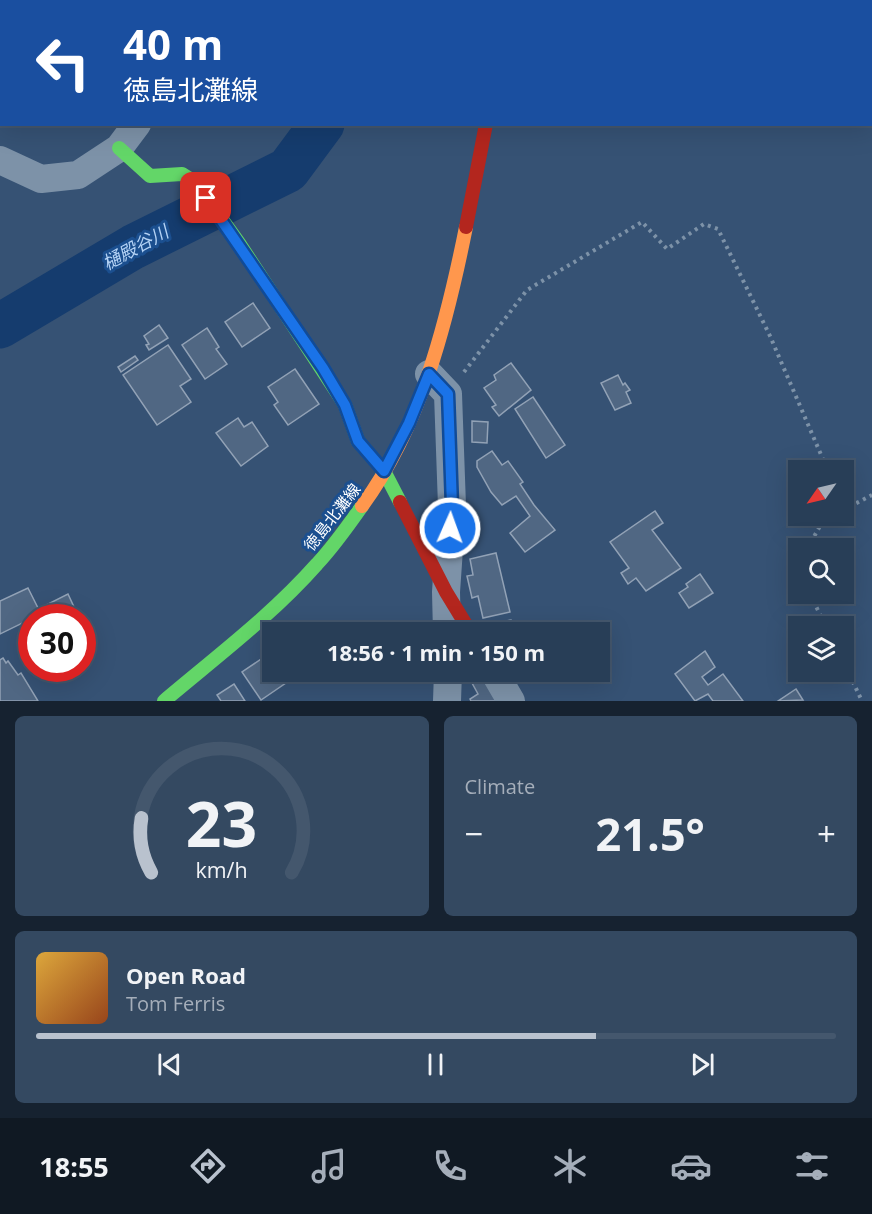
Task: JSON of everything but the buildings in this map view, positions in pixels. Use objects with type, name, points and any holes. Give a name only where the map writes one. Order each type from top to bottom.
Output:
[{"type":"main road","name":"徳島北灘線","points":[[164,701],[277,605],[334,545],[368,500],[409,423],[438,384],[452,292],[486,126]]},
{"type":"main road","points":[[119,148],[150,176],[182,174],[196,183],[345,405],[358,441],[384,471],[446,592],[464,622]]},
{"type":"street","points":[[0,160],[41,179],[78,175],[119,148],[136,126]]},
{"type":"street","points":[[438,384],[452,506],[446,592],[447,622]]},
{"type":"street","points":[[447,701],[448,682]]},
{"type":"street","points":[[500,682],[511,701]]},
{"type":"path","points":[[438,384],[527,290],[642,222],[667,249],[704,224],[718,229],[770,336],[823,460]]},
{"type":"path","points":[[854,504],[872,495]]},
{"type":"path","points":[[853,682],[862,701]]},
{"type":"waterway","name":"樋殿谷川","points":[[0,326],[133,247],[288,170],[321,126]]},
{"type":"traffic: fast","points":[[119,148],[150,176],[182,174],[196,183],[239,243],[345,405],[358,441],[384,471],[400,502]]},
{"type":"traffic: fast","points":[[164,701],[243,635],[300,583],[329,550],[362,506]]},
{"type":"traffic: slow","points":[[362,506],[383,475],[416,408],[440,336],[466,227]]},
{"type":"traffic: jam","points":[[466,227],[486,126]]},
{"type":"traffic: jam","points":[[400,502],[446,592],[464,622]]},
{"type":"route","points":[[206,198],[323,368],[345,405],[358,441],[384,471],[409,423],[429,374],[448,394],[452,506],[450,528]]}]
